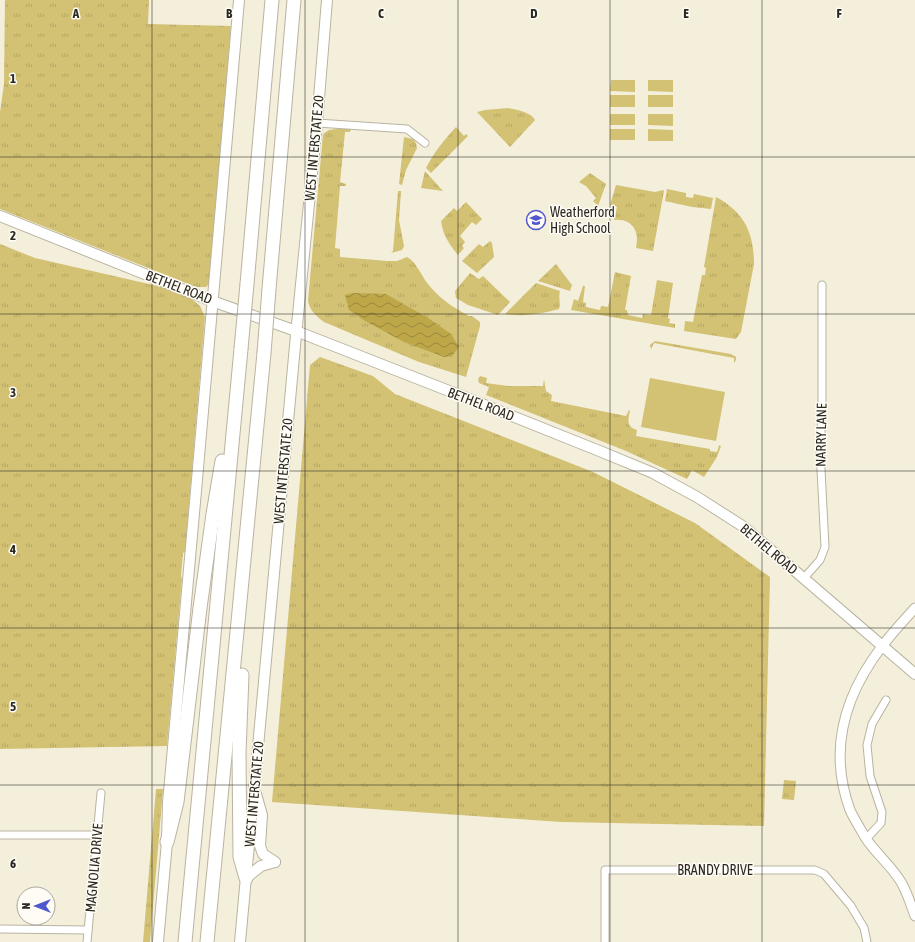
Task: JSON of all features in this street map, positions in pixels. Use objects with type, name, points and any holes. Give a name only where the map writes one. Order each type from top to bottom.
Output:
[{"type":"highway","points":[[185,942],[241,349],[272,0]]},
{"type":"highway","points":[[207,942],[264,353],[294,0]]},
{"type":"highway","points":[[167,842],[177,802],[213,514],[224,451],[233,429]]},
{"type":"highway","points":[[239,612],[244,634],[239,753],[240,857],[246,878]]},
{"type":"main road","points":[[158,942],[167,842],[168,803],[238,0]]},
{"type":"main road","name":"WEST INTERSTATE 20","points":[[240,942],[296,331],[317,123],[327,0]]},
{"type":"main road","name":"BETHEL ROAD","points":[[0,216],[212,300],[296,331],[602,452],[653,474],[697,497],[744,527],[915,674]]},
{"type":"main road","points":[[246,878],[261,866],[275,862],[263,854],[260,846],[262,815],[254,786]]},
{"type":"street","points":[[317,123],[407,129],[425,143]]},
{"type":"street","name":"NARRY LANE","points":[[804,578],[820,560],[825,547],[820,450],[822,413],[822,285]]},
{"type":"street","points":[[915,608],[882,646],[861,678],[849,703],[842,730],[840,758],[843,786],[851,811],[866,839],[901,882],[911,898],[915,916]]},
{"type":"street","points":[[866,839],[881,823],[882,812],[870,776],[868,745],[872,724],[886,700]]},
{"type":"street","name":"MAGNOLIA DRIVE","points":[[87,942],[101,793]]},
{"type":"street","points":[[0,834],[97,835]]},
{"type":"street","name":"BRANDY DRIVE","points":[[604,942],[605,870],[815,870],[824,874],[851,906],[864,928],[867,942]]},
{"type":"street","points":[[0,929],[88,930]]},
{"type":"green space","points":[[5,0],[149,0],[148,24],[231,26],[209,284],[206,287],[196,287],[0,209],[0,112],[4,84]]},
{"type":"green space","points":[[611,80],[635,80],[635,92],[610,91]]},
{"type":"green space","points":[[648,80],[673,80],[673,92],[648,91]]},
{"type":"green space","points":[[610,95],[635,95],[635,107],[610,107]]},
{"type":"green space","points":[[648,95],[673,95],[673,107],[648,107]]},
{"type":"green space","points":[[508,108],[527,113],[535,120],[510,147],[477,112]]},
{"type":"green space","points":[[610,114],[635,114],[635,125],[610,125]]},
{"type":"green space","points":[[648,114],[673,114],[673,126],[648,125]]},
{"type":"green space","points":[[456,127],[464,136],[466,134],[468,136],[431,173],[426,168],[429,162]]},
{"type":"green space","points":[[351,129],[350,132],[345,132],[340,182],[346,184],[346,186],[340,186],[335,248],[340,249],[340,257],[397,261],[407,257],[414,262],[425,281],[441,298],[480,322],[466,377],[419,362],[324,322],[310,308],[308,301],[323,134],[329,130]]},
{"type":"green space","points":[[610,129],[635,129],[635,140],[610,140]]},
{"type":"green space","points":[[648,129],[673,130],[673,141],[648,141]]},
{"type":"green space","points":[[404,137],[413,139],[417,148],[406,170],[402,185],[399,184]]},
{"type":"green space","points":[[425,171],[443,191],[421,188]]},
{"type":"green space","points":[[590,173],[606,184],[598,206],[593,201],[596,198],[586,186],[579,182]]},
{"type":"green space","points":[[616,185],[655,192],[664,191],[653,251],[636,248],[636,231],[630,223],[626,221],[614,220],[617,207],[610,205]]},
{"type":"green space","points":[[667,189],[686,193],[686,197],[693,198],[694,194],[713,198],[711,209],[692,207],[665,201]]},
{"type":"green space","points":[[398,191],[401,191],[399,220],[404,246],[402,250],[391,253],[393,251]]},
{"type":"green space","points":[[716,197],[734,209],[746,224],[754,253],[754,264],[741,332],[736,339],[684,331],[685,321],[693,322],[702,275],[705,275],[706,268],[704,267]]},
{"type":"green space","points":[[466,202],[482,219],[476,225],[472,222],[460,236],[465,242],[462,246],[464,248],[458,255],[443,231],[441,221],[454,208],[457,211]]},
{"type":"green space","points":[[490,241],[492,243],[494,257],[477,273],[462,261],[479,244],[483,247]]},
{"type":"green space","points":[[0,244],[35,258],[162,287],[192,299],[200,306],[205,317],[167,746],[0,749]]},
{"type":"green space","points":[[556,264],[572,285],[570,291],[538,281]]},
{"type":"green space","points":[[615,272],[631,276],[625,310],[627,310],[628,315],[642,318],[643,314],[651,315],[657,280],[673,283],[668,318],[670,319],[669,323],[675,324],[675,328],[571,310],[574,299],[578,301],[583,286],[585,286],[583,302],[586,303],[586,307],[600,310],[601,306],[608,307]]},
{"type":"green space","points":[[470,273],[479,279],[483,276],[510,302],[498,315],[468,305],[456,298],[455,291]]},
{"type":"green space","points":[[536,283],[560,291],[559,309],[532,314],[505,314]]},
{"type":"green space","points":[[655,341],[731,354],[736,357],[736,360],[734,363],[734,358],[654,343],[651,349],[650,345]]},
{"type":"green space","points":[[320,357],[373,376],[395,394],[593,472],[695,523],[770,577],[764,826],[561,822],[272,802],[310,365]]},
{"type":"green space","points":[[480,376],[487,378],[486,383],[508,386],[543,386],[544,379],[546,391],[552,395],[551,401],[626,416],[629,410],[629,425],[633,429],[637,430],[636,436],[710,449],[710,451],[717,452],[719,445],[721,446],[717,457],[704,477],[692,470],[687,479],[626,451],[486,395],[489,387],[479,383],[478,379]]},
{"type":"green space","points":[[650,378],[725,392],[716,441],[641,427]]},
{"type":"green space","points":[[784,780],[796,781],[794,800],[782,799]]},
{"type":"green space","points":[[156,789],[163,789],[150,942],[143,942]]},
{"type":"water","points":[[353,293],[386,294],[428,318],[451,334],[459,347],[452,356],[444,357],[404,342],[365,321],[349,310],[345,295]]},
{"type":"place","name":"Weatherford High School","points":[[536,220]]}]
